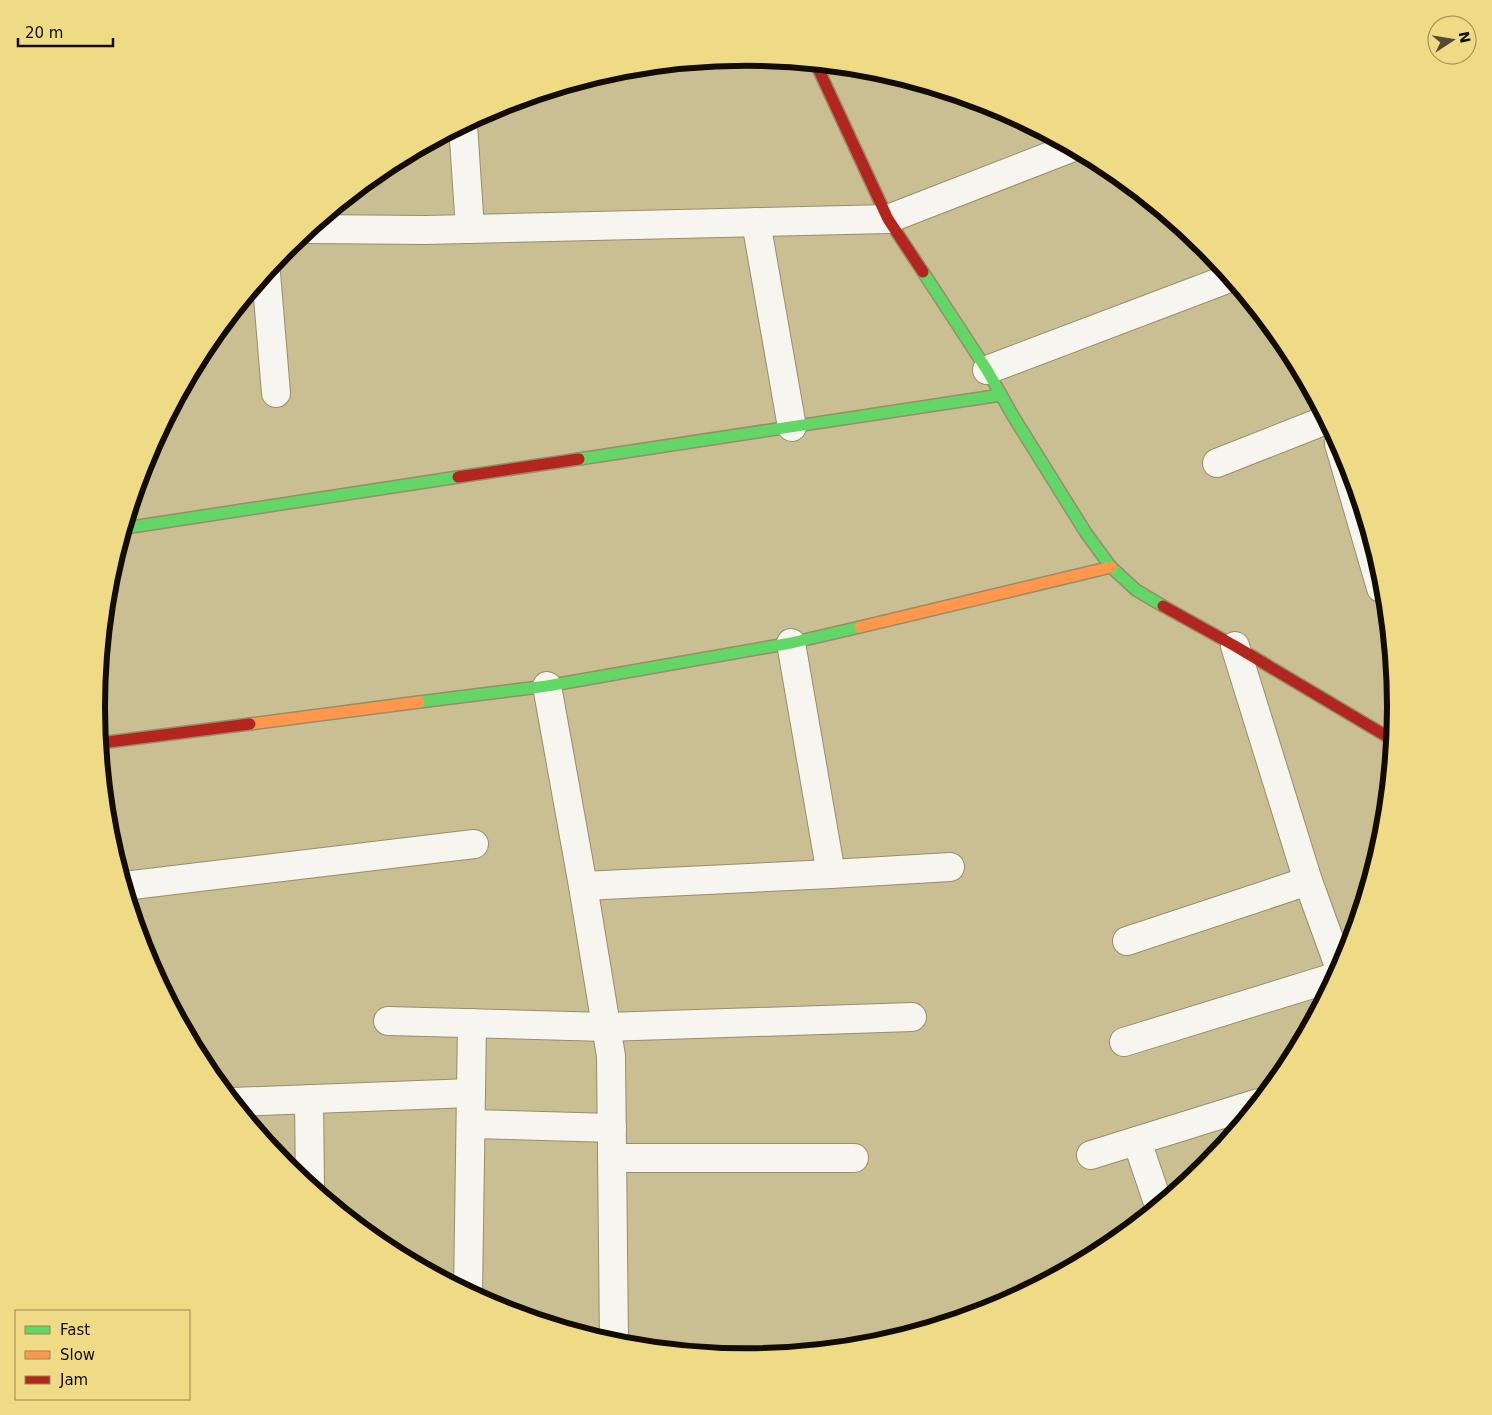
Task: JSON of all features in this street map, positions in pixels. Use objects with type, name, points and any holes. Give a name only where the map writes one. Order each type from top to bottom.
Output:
[{"type":"street","points":[[819,71],[888,218],[987,370],[1086,533],[1111,567],[1136,590],[1386,736]]},
{"type":"street","points":[[463,131],[470,229]]},
{"type":"street","points":[[319,229],[424,230],[888,218],[1064,151]]},
{"type":"street","points":[[756,222],[792,427]]},
{"type":"street","points":[[987,370],[1224,280]]},
{"type":"street","points":[[267,282],[276,393]]},
{"type":"street","points":[[131,527],[1001,395]]},
{"type":"street","points":[[1217,463],[1320,422]]},
{"type":"street","points":[[106,742],[547,686],[791,643],[1111,567]]},
{"type":"street","points":[[791,643],[831,874]]},
{"type":"street","points":[[1234,646],[1308,881],[1336,958]]},
{"type":"street","points":[[547,686],[611,1056],[614,1334]]},
{"type":"street","points":[[131,885],[474,844]]},
{"type":"street","points":[[583,886],[950,867]]},
{"type":"street","points":[[1126,941],[1308,881]]},
{"type":"street","points":[[1124,1042],[1326,980]]},
{"type":"street","points":[[388,1021],[606,1027],[912,1017]]},
{"type":"street","points":[[468,1286],[472,1023]]},
{"type":"street","points":[[240,1102],[471,1093]]},
{"type":"street","points":[[308,1099],[310,1177]]},
{"type":"street","points":[[1091,1155],[1243,1113]]},
{"type":"street","points":[[471,1124],[612,1128]]},
{"type":"street","points":[[1137,1141],[1157,1200]]},
{"type":"street","points":[[612,1158],[854,1158]]},
{"type":"traffic: fast","points":[[923,272],[987,370],[1013,416],[1086,533],[1111,567],[1136,590],[1163,606]]},
{"type":"traffic: fast","points":[[579,459],[1001,395]]},
{"type":"traffic: fast","points":[[131,527],[458,477]]},
{"type":"traffic: fast","points":[[419,702],[547,686],[791,643],[860,627]]},
{"type":"traffic: slow","points":[[860,627],[1111,567]]},
{"type":"traffic: slow","points":[[250,724],[419,702]]},
{"type":"traffic: jam","points":[[819,71],[888,219],[923,272]]},
{"type":"traffic: jam","points":[[458,477],[579,459]]},
{"type":"traffic: jam","points":[[1163,606],[1235,646],[1386,736]]},
{"type":"traffic: jam","points":[[106,742],[250,724]]}]
